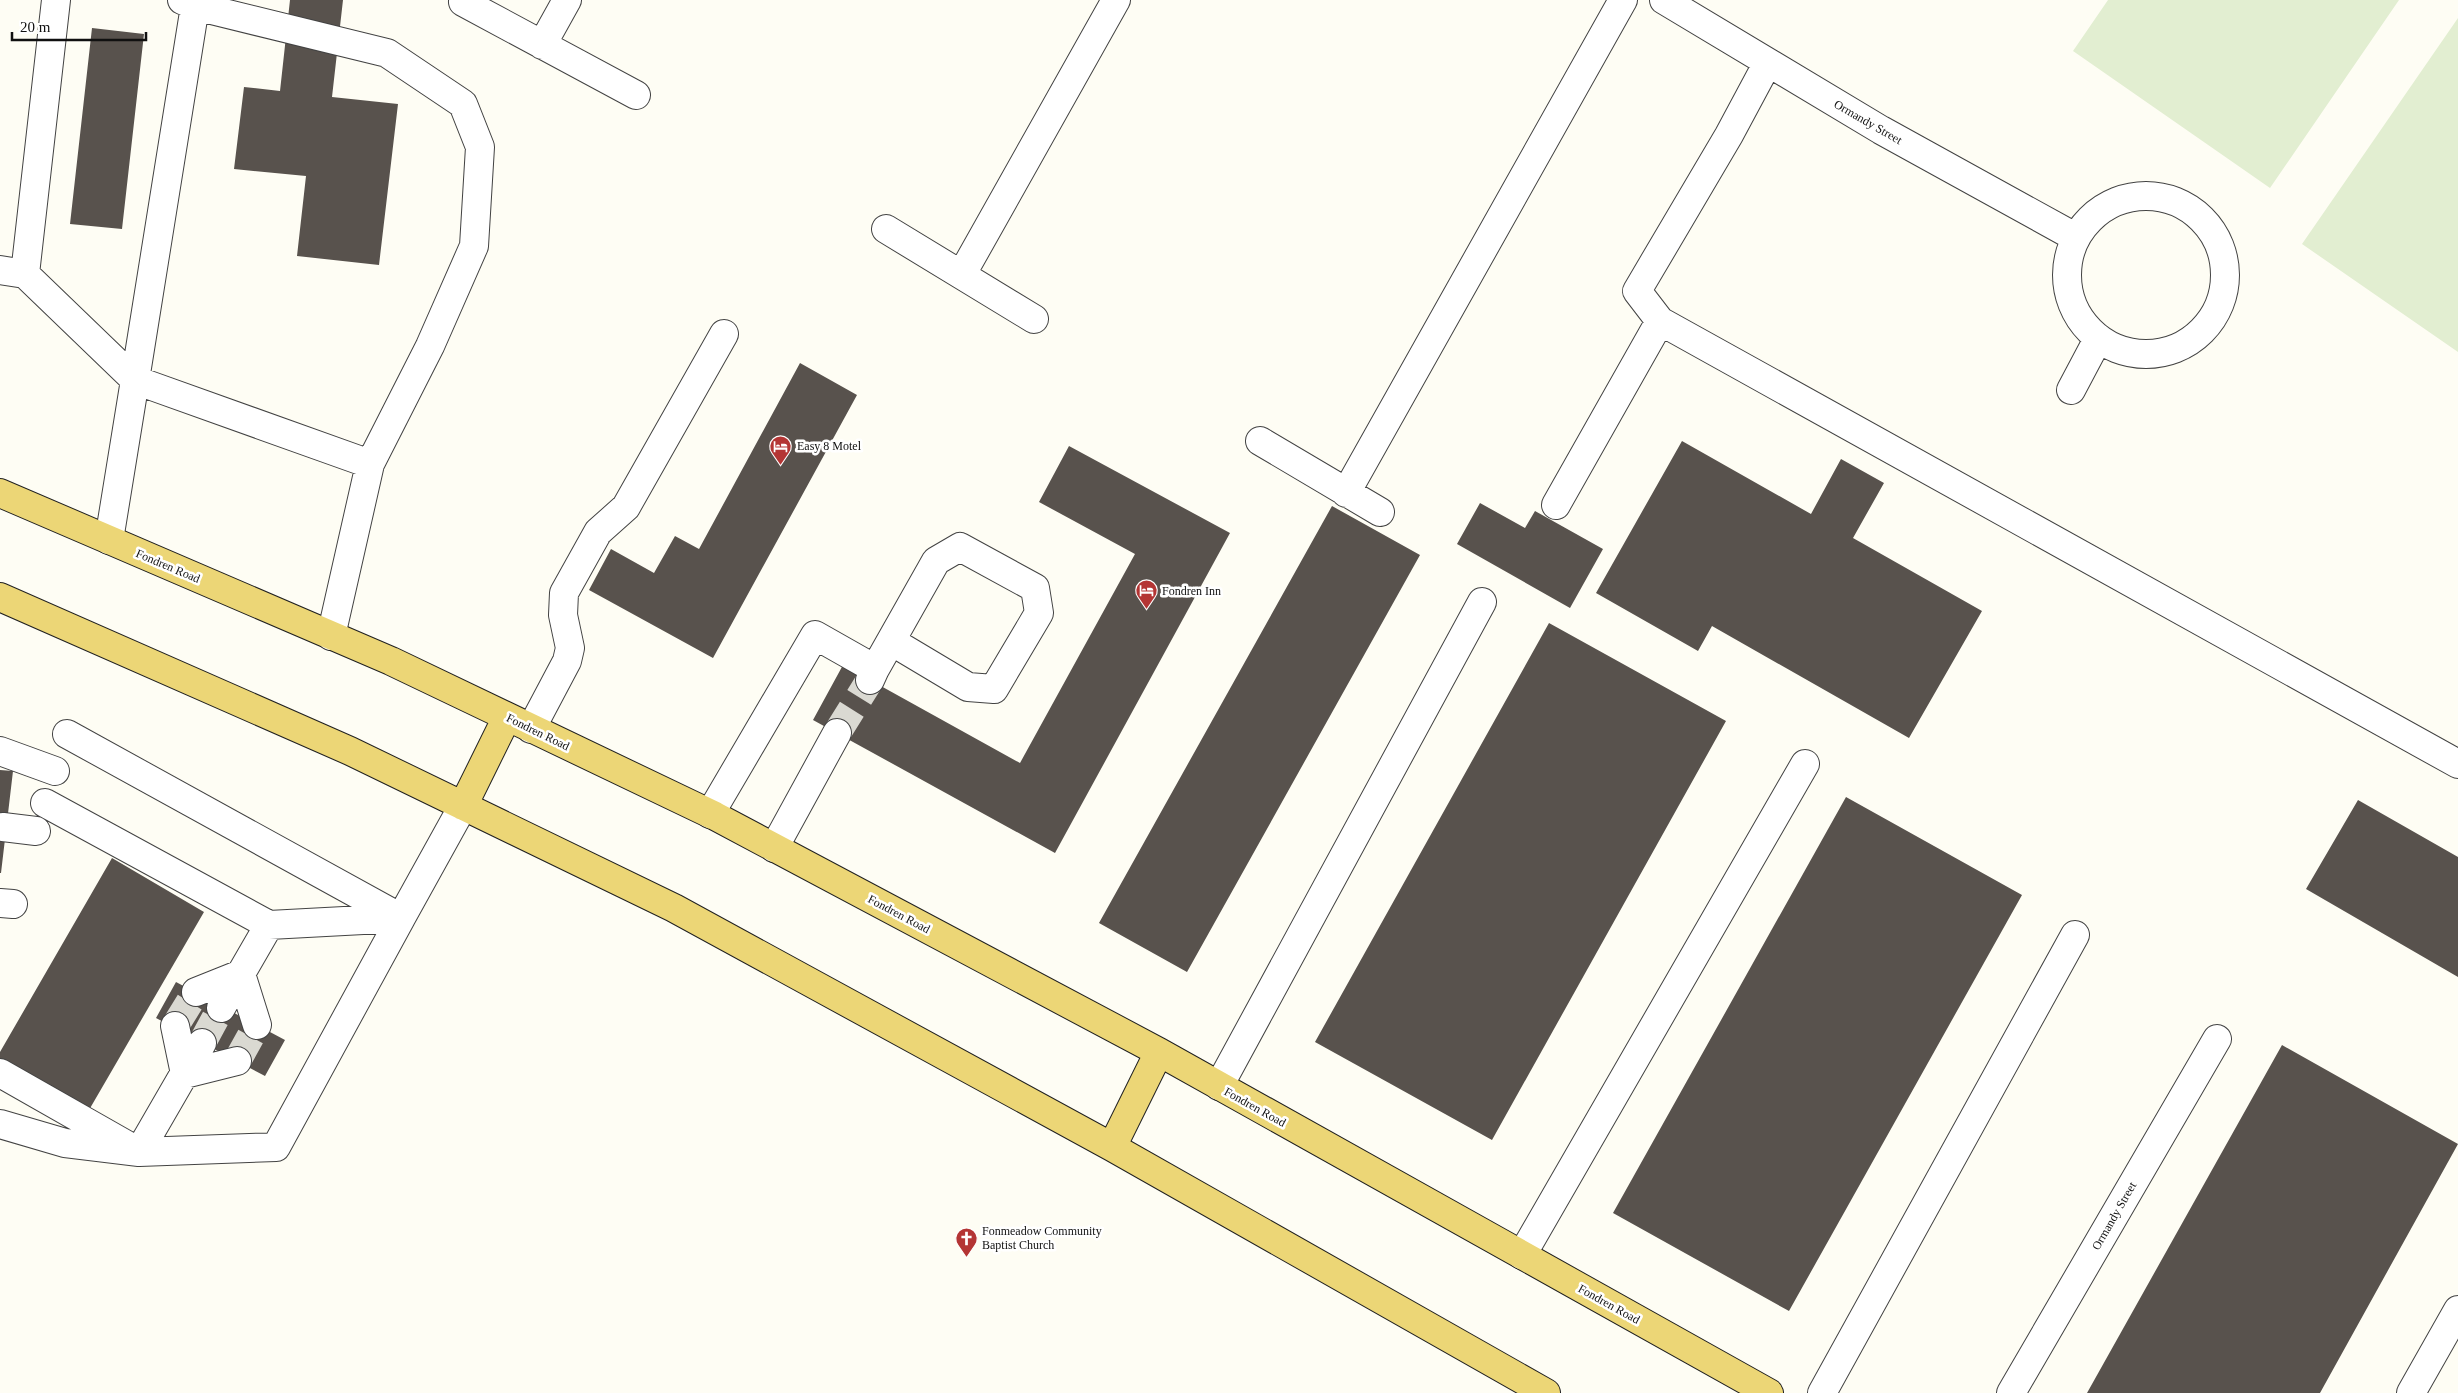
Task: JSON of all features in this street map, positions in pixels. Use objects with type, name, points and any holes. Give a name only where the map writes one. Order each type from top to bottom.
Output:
[{"type":"main road","name":"Fondren Road","points":[[0,493],[391,661],[710,814],[1159,1052],[1769,1393]]},
{"type":"main road","points":[[0,597],[350,751],[674,908],[1112,1148],[1546,1393]]},
{"type":"main road","points":[[463,806],[507,717]]},
{"type":"main road","points":[[1112,1148],[1159,1052]]},
{"type":"street","points":[[56,0],[12,272],[135,380],[370,464]]},
{"type":"street","points":[[542,44],[567,0]]},
{"type":"street","points":[[962,274],[1116,0]]},
{"type":"street","points":[[1346,493],[1623,0]]},
{"type":"street","name":"Ormandy Street","points":[[1664,0],[1767,64],[1881,130],[2076,237]]},
{"type":"street","points":[[463,2],[636,95]]},
{"type":"street","points":[[109,540],[135,380],[189,3],[387,53],[463,104],[480,147],[474,246],[430,346],[370,464],[331,636]]},
{"type":"street","points":[[1767,64],[1729,135],[1637,290],[1660,321],[2458,764]]},
{"type":"street","points":[[2135,195],[2161,196],[2184,204],[2205,221],[2220,243],[2226,270],[2223,297],[2211,321],[2192,340],[2168,352],[2140,355],[2114,349],[2098,339],[2075,313],[2067,287],[2067,260],[2076,237],[2091,217],[2112,202],[2135,195]]},
{"type":"street","points":[[886,229],[1034,319]]},
{"type":"street","points":[[1556,505],[1660,321]]},
{"type":"street","points":[[531,729],[566,661],[570,648],[562,615],[564,593],[598,532],[626,507],[724,334]]},
{"type":"street","points":[[2071,390],[2098,339]]},
{"type":"street","points":[[1260,441],[1380,512]]},
{"type":"street","points":[[710,814],[815,635],[872,675],[936,560],[960,547],[1035,588],[1039,613],[994,689],[968,687],[892,641]]},
{"type":"street","points":[[1219,1086],[1482,602]]},
{"type":"street","points":[[774,848],[838,733]]},
{"type":"street","points":[[68,734],[401,918]]},
{"type":"street","points":[[0,751],[55,771]]},
{"type":"street","points":[[1522,1255],[1804,764]]},
{"type":"street","points":[[45,804],[269,925],[401,918]]},
{"type":"street","points":[[0,1124],[65,1143],[139,1152],[276,1147],[463,806]]},
{"type":"street","points":[[3,827],[36,831]]},
{"type":"street","points":[[221,1008],[269,925]]},
{"type":"street","points":[[1822,1393],[2075,935]]},
{"type":"street","points":[[196,992],[240,974]]},
{"type":"street","points":[[240,974],[257,1025]]},
{"type":"street","points":[[176,1026],[185,1074]]},
{"type":"street","name":"Ormandy Street","points":[[2011,1393],[2217,1039]]},
{"type":"street","points":[[139,1152],[202,1043]]},
{"type":"street","points":[[185,1074],[237,1061]]},
{"type":"street","points":[[0,1073],[139,1152]]},
{"type":"street","points":[[2411,1393],[2458,1310]]},
{"type":"green space","points":[[2108,0],[2399,0],[2270,188],[2073,51]]},
{"type":"green space","points":[[2458,18],[2458,352],[2302,244]]},
{"type":"building","points":[[290,0],[343,0],[332,97],[398,104],[379,265],[297,256],[306,176],[234,169],[244,87],[280,91]]},
{"type":"building","points":[[92,28],[144,34],[122,229],[70,224]]},
{"type":"building","name":"Easy 8 Motel","points":[[800,363],[857,395],[713,658],[589,590],[611,549],[654,573],[675,536],[699,549]]},
{"type":"building","points":[[1682,441],[1811,514],[1841,459],[1884,483],[1853,538],[1982,611],[1909,738],[1712,626],[1698,651],[1596,593]]},
{"type":"building","name":"Fondren Inn","points":[[1069,446],[1230,533],[1055,853],[813,720],[843,665],[1020,763],[1135,554],[1039,502]]},
{"type":"building","points":[[1480,503],[1525,528],[1535,511],[1603,549],[1570,608],[1457,544]]},
{"type":"building","points":[[1332,506],[1420,555],[1187,972],[1099,923]]},
{"type":"building","points":[[1549,623],[1726,721],[1492,1140],[1315,1042]]},
{"type":"building","points":[[0,770],[13,771],[1,873],[0,873]]},
{"type":"building","points":[[1846,797],[2022,895],[1789,1311],[1613,1213]]},
{"type":"building","points":[[2358,800],[2458,857],[2458,977],[2306,889]]},
{"type":"building","points":[[112,858],[204,912],[89,1110],[0,1059],[0,1052]]},
{"type":"building","points":[[176,982],[285,1040],[265,1076],[156,1018]]},
{"type":"building","points":[[2282,1045],[2458,1144],[2320,1393],[2087,1393]]},
{"type":"tunnel","points":[[837,733],[870,680]]},
{"type":"tunnel","points":[[175,1026],[196,992]]},
{"type":"tunnel","points":[[202,1043],[221,1008]]},
{"type":"tunnel","points":[[237,1061],[257,1025]]},
{"type":"place","name":"Easy 8 Motel","points":[[781,465]]},
{"type":"place","name":"Fondren Inn","points":[[1146,610]]},
{"type":"place","name":"Fonmeadow Community Baptist Church","points":[[966,1257]]}]
